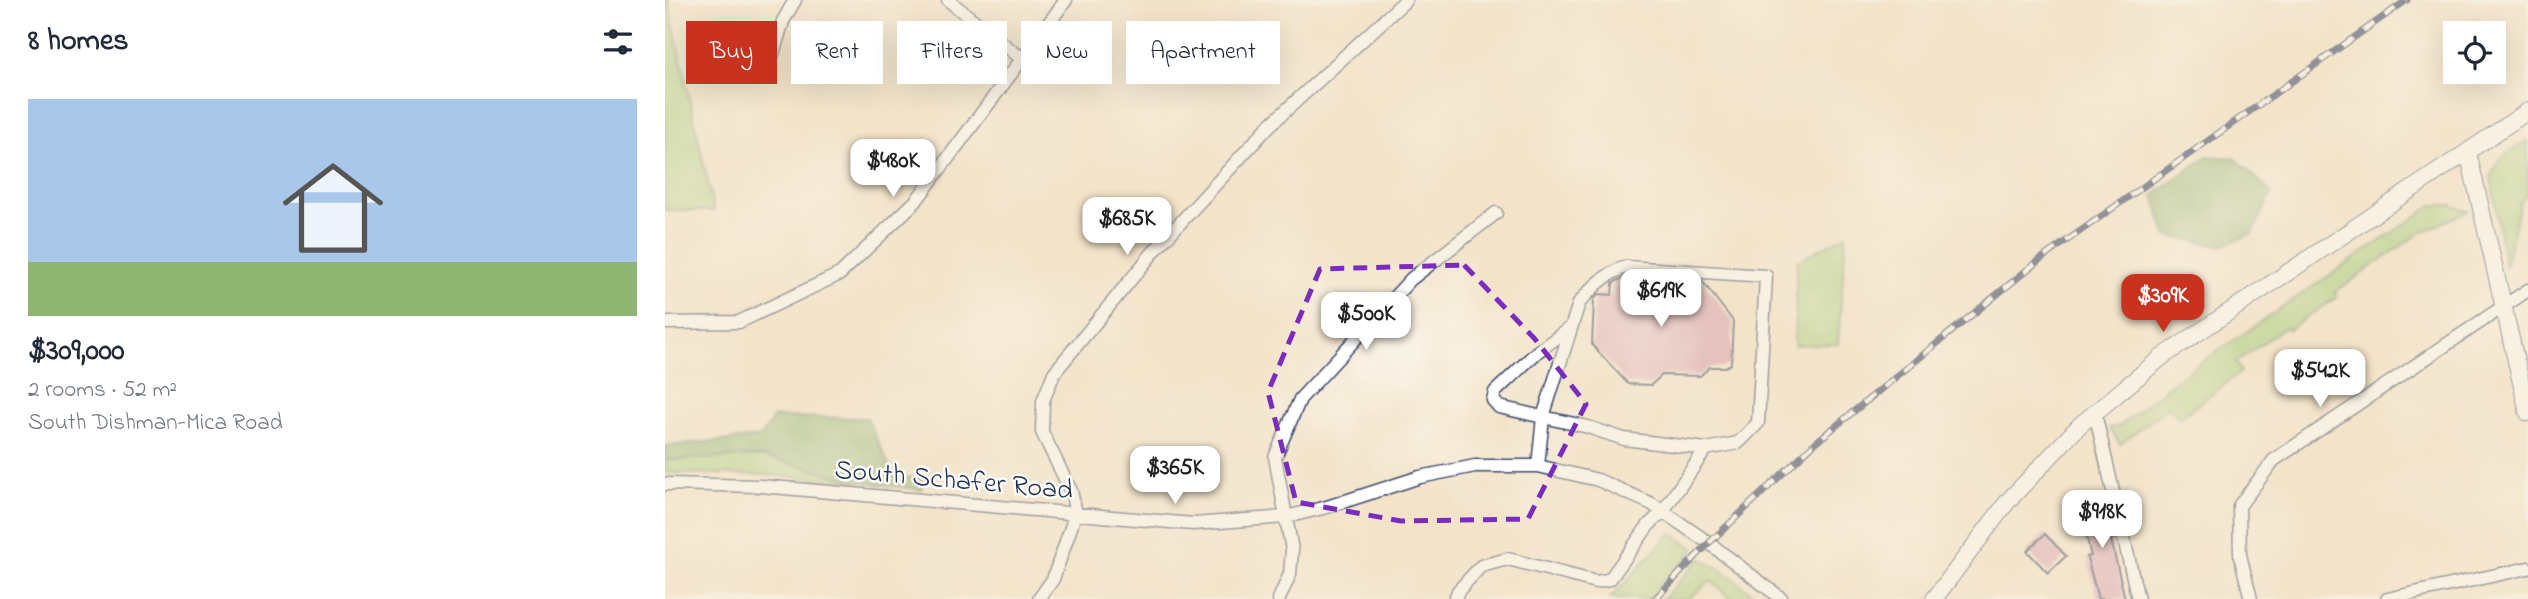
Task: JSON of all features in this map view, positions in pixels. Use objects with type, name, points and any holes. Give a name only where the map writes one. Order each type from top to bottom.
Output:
[{"type":"main road","points":[[1934,599],[2008,501],[2095,412],[2162,357],[2528,111]]},
{"type":"main road","points":[[2468,152],[2528,412]]},
{"type":"street","points":[[777,41],[783,22],[795,0]]},
{"type":"street","points":[[665,323],[739,322],[840,274],[916,201],[1021,58],[948,0]]},
{"type":"street","points":[[1050,21],[1066,0]]},
{"type":"street","points":[[1039,599],[1053,579],[1076,513],[1071,491],[1042,432],[1043,401],[1054,373],[1156,249],[1262,134],[1406,0]]},
{"type":"street","points":[[1279,599],[1290,574],[1292,550],[1275,457],[1300,399],[1411,279],[1496,213]]},
{"type":"street","points":[[1538,466],[1543,417],[1579,303],[1609,274],[1626,267],[1766,276],[1758,424],[1738,443],[1706,449],[1624,439],[1588,427],[1543,417],[1499,407],[1493,400],[1495,392],[1537,352],[1570,328]]},
{"type":"street","points":[[2251,599],[2240,555],[2239,506],[2274,460],[2528,290]]},
{"type":"street","points":[[2095,412],[2138,599]]},
{"type":"street","points":[[1455,599],[1458,590],[1481,566],[1508,559],[1603,582],[1610,579],[1648,526],[1663,511],[1706,449]]},
{"type":"street","name":"South Schafer Road","points":[[665,484],[761,486],[1193,524],[1286,517],[1327,507],[1420,477],[1475,467],[1538,466],[1598,480],[1663,511],[1782,599]]},
{"type":"street","points":[[2387,599],[2412,596],[2528,568]]},
{"type":"highlighted area","points":[[1464,265],[1534,338],[1586,404],[1528,519],[1401,521],[1296,502],[1268,392],[1320,269]]},
{"type":"green space","points":[[665,0],[668,0],[714,211],[665,210]]},
{"type":"green space","points":[[2528,140],[2528,193],[2520,203],[2505,268],[2491,176],[2499,160]]},
{"type":"green space","points":[[2207,156],[2235,158],[2272,193],[2252,234],[2221,246],[2166,236],[2154,195]]},
{"type":"green space","points":[[2433,205],[2452,205],[2468,211],[2420,233],[2335,292],[2337,297],[2288,330],[2285,327],[2236,362],[2241,372],[2180,418],[2168,407],[2120,444],[2109,428],[2120,426],[2177,379]]},
{"type":"green space","points":[[1846,235],[1838,344],[1794,345],[1797,261]]},
{"type":"green space","points":[[774,417],[867,418],[894,476],[923,479],[922,490],[862,482],[761,456],[665,460],[665,446],[761,437]]},
{"type":"green space","points":[[761,456],[862,482],[766,475],[665,473],[665,460]]},
{"type":"green space","points":[[1671,533],[1695,549],[1649,599],[1610,599]]},
{"type":"green space","points":[[1701,558],[1725,572],[1759,599],[1732,599],[1710,581],[1688,599],[1663,599]]},
{"type":"building","points":[[1627,276],[1702,281],[1733,321],[1731,364],[1725,367],[1710,367],[1700,376],[1662,375],[1651,385],[1628,384],[1592,345],[1594,299],[1599,294],[1612,295],[1613,283]]},
{"type":"building","points":[[2106,498],[2115,538],[2111,540],[2125,599],[2098,599],[2087,557],[2091,556],[2079,505]]},
{"type":"building","points":[[2045,534],[2066,556],[2048,573],[2027,551]]},
{"type":"railway","points":[[1655,599],[1709,543],[1815,443],[2038,261],[2407,0]]}]
